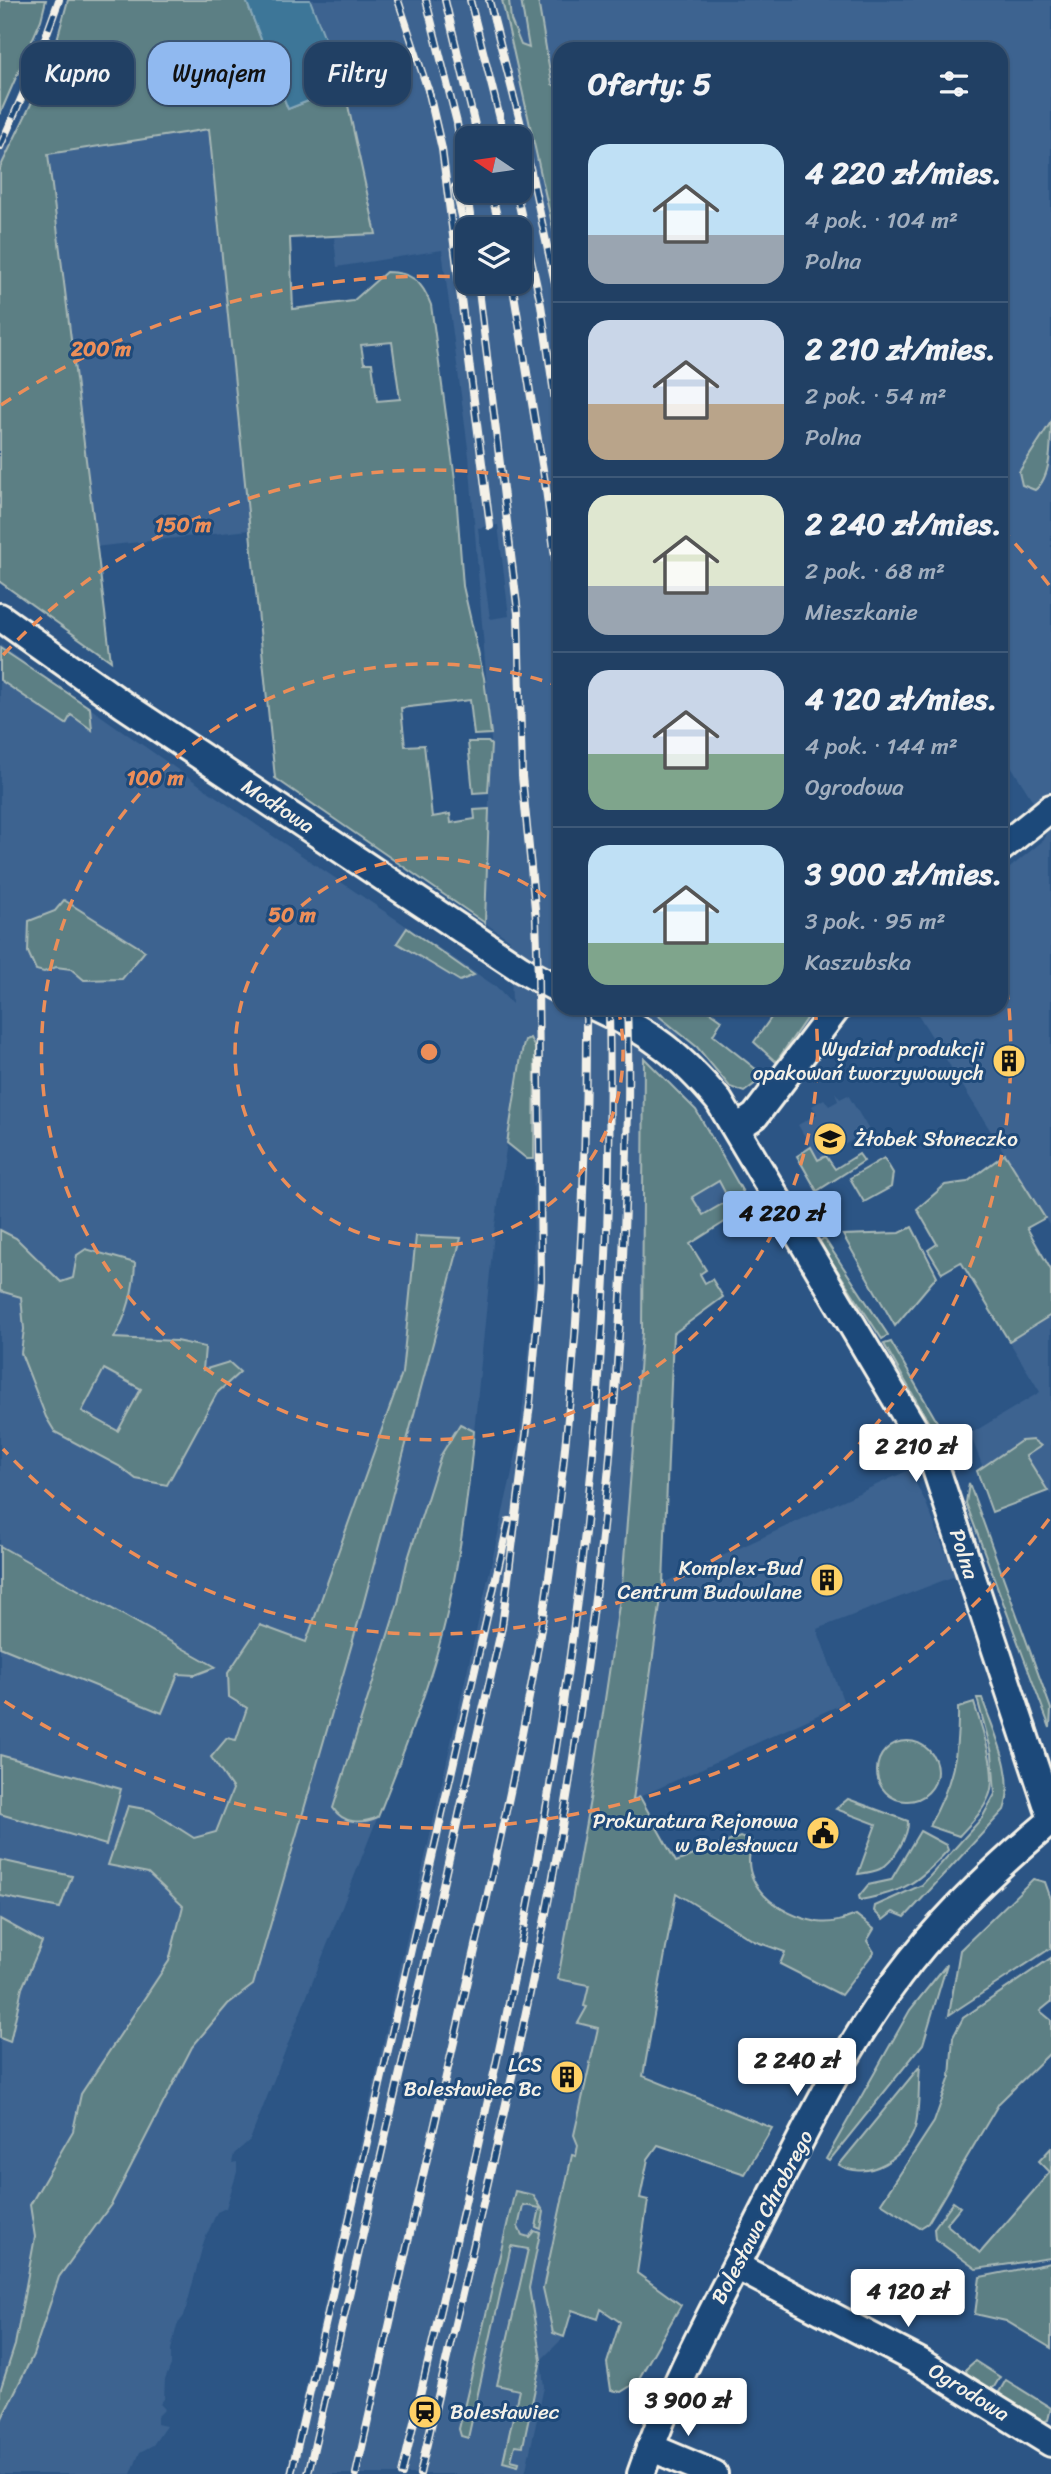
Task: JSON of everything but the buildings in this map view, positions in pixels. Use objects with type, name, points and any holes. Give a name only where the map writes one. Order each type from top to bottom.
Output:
[{"type":"street","name":"Modłowa","points":[[0,617],[135,712],[521,969],[553,986]]},
{"type":"street","points":[[1008,842],[1051,808]]},
{"type":"street","points":[[611,1015],[660,1040],[693,1070],[737,1128],[755,1116],[832,1015]]},
{"type":"street","name":"Polna","points":[[737,1128],[934,1463],[1051,1818]]},
{"type":"street","name":"Bolesława Chrobrego","points":[[641,2474],[677,2380],[823,2099],[865,2026],[899,1976],[937,1930],[1008,1857],[1051,1818]]},
{"type":"street","name":"Ogrodowa","points":[[736,2266],[920,2362],[1051,2443]]},
{"type":"street","points":[[650,2447],[714,2474]]},
{"type":"shaded area","points":[[246,0],[310,0],[326,42],[304,42],[304,103],[288,109],[286,105],[290,105],[290,42],[262,42]]},
{"type":"shaded area","points":[[310,0],[521,0],[553,171],[553,1015],[667,1015],[686,1031],[644,1058],[696,1110],[748,1201],[747,1208],[690,1244],[706,1270],[700,1274],[705,1283],[712,1279],[723,1297],[673,1334],[663,1583],[909,1470],[926,1503],[955,1576],[817,1629],[844,1703],[633,1800],[644,2075],[637,2093],[620,2322],[601,2309],[575,2300],[564,2337],[541,2360],[544,2387],[525,2474],[286,2474],[519,1441],[533,1313],[534,1120],[510,1121],[494,1233],[468,1492],[450,1601],[407,1743],[250,2140],[234,2154],[232,2163],[237,2162],[237,2172],[226,2208],[217,2212],[204,2241],[184,2316],[177,2325],[171,2350],[171,2365],[165,2380],[164,2399],[160,2404],[165,2409],[157,2417],[157,2424],[166,2426],[153,2445],[140,2452],[131,2474],[0,2474],[0,645],[258,826],[495,986],[512,1004],[510,940],[485,923],[491,740],[469,456],[442,250],[337,267],[334,238],[376,233],[348,105],[411,105],[411,42],[326,42]],"holes":[[[498,525],[509,616],[490,619],[478,528]]]},
{"type":"shaded area","points":[[538,0],[1051,0],[1051,1228],[918,1015],[1008,1015],[1008,869],[1044,840],[1048,825],[1008,761],[1008,42],[553,42],[553,87]]},
{"type":"shaded area","points":[[210,129],[250,530],[94,547],[48,154],[0,168],[0,147]]},
{"type":"shaded area","name":"Żłobek Słoneczko","points":[[835,1092],[840,1099],[848,1095],[869,1130],[827,1155],[836,1172],[797,1156],[811,1147],[798,1125],[817,1114],[812,1106],[824,1099],[829,1106],[838,1101]]},
{"type":"shaded area","points":[[1051,1315],[1051,1495],[1048,1491],[992,1512],[982,1465],[970,1434],[1040,1392],[1009,1341]]},
{"type":"green space","points":[[0,0],[46,0],[31,42],[21,42],[21,66],[0,114]]},
{"type":"green space","points":[[68,0],[246,0],[262,42],[148,42],[148,105],[286,105],[288,109],[304,103],[304,105],[348,105],[376,234],[290,238],[293,309],[353,301],[386,272],[403,274],[415,280],[424,290],[431,305],[455,480],[463,586],[484,678],[491,734],[474,735],[470,700],[401,708],[405,746],[424,745],[432,817],[450,814],[451,823],[475,819],[474,810],[489,809],[485,923],[275,778],[209,129],[48,154],[111,661],[0,582],[0,168],[31,105],[134,105],[134,42],[56,42]],"holes":[[[392,342],[400,399],[377,401],[372,363],[364,363],[361,345]]]},
{"type":"green space","points":[[502,0],[509,0],[511,20],[521,45],[529,48],[521,0],[538,0],[553,85],[553,229]]},
{"type":"green space","points":[[1051,422],[1047,470],[1035,490],[1022,485],[1019,472]]},
{"type":"green space","points":[[0,648],[90,708],[92,730],[71,715],[66,724],[0,680]]},
{"type":"green space","points":[[468,742],[488,742],[491,745],[488,792],[473,793]]},
{"type":"green space","points":[[64,900],[145,951],[122,979],[84,980],[71,969],[56,967],[44,972],[36,970],[28,952],[29,921],[55,911]]},
{"type":"green space","points":[[407,928],[474,975],[460,981],[397,943]]},
{"type":"green space","points":[[657,1015],[715,1015],[722,1020],[713,1035],[762,1074],[763,1082],[760,1085],[756,1083],[744,1092],[730,1087],[697,1047]]},
{"type":"green space","points":[[773,1015],[811,1015],[776,1062],[754,1042]]},
{"type":"green space","points":[[530,1038],[535,1048],[534,1159],[527,1159],[507,1143],[522,1051],[525,1040]]},
{"type":"green space","points":[[644,1058],[696,1110],[748,1201],[747,1208],[690,1244],[706,1270],[700,1274],[705,1283],[712,1279],[723,1297],[673,1334],[663,1584],[633,1800],[640,1797],[676,1862],[740,1837],[753,1842],[749,1857],[750,1872],[764,1896],[789,1913],[818,1922],[833,1922],[856,1915],[874,1929],[867,1941],[874,1952],[841,1995],[780,1964],[785,1952],[754,1941],[676,1893],[643,2076],[772,2128],[745,2174],[658,2145],[648,2159],[640,2198],[648,2200],[637,2273],[681,2305],[637,2382],[621,2392],[611,2390],[607,2363],[620,2322],[601,2309],[598,2319],[572,2310],[564,2337],[553,2333],[543,2288],[572,2155],[576,2156],[578,2145],[574,2135],[598,2028],[578,2023],[587,2007],[584,2006],[589,1985],[558,1979],[591,1794],[622,1585],[642,1332]],"holes":[[[719,1181],[729,1200],[703,1215],[692,1197]]]},
{"type":"green space","points":[[811,1147],[818,1160],[826,1156],[835,1169],[859,1154],[864,1161],[817,1191],[797,1156]]},
{"type":"green space","points":[[1005,1154],[1045,1218],[1027,1228],[1051,1270],[1051,1315],[1009,1341],[961,1262],[942,1273],[928,1250],[937,1244],[917,1209],[945,1185],[967,1182]]},
{"type":"green space","points":[[884,1158],[893,1173],[891,1187],[864,1202],[850,1178]]},
{"type":"green space","points":[[912,1227],[937,1276],[895,1326],[843,1235],[900,1233]]},
{"type":"green space","points":[[0,1230],[16,1238],[61,1282],[73,1278],[77,1255],[86,1249],[135,1263],[129,1302],[114,1338],[176,1341],[205,1347],[203,1370],[229,1362],[240,1372],[217,1393],[167,1485],[136,1479],[119,1466],[55,1432],[46,1417],[21,1353],[24,1329],[21,1297],[0,1291]],"holes":[[[104,1369],[141,1389],[118,1431],[82,1411]]]},
{"type":"green space","points":[[416,1236],[461,1238],[362,1609],[253,1985],[228,2004],[192,2047],[112,2203],[59,2277],[33,2355],[0,2422],[0,2391],[15,2345],[35,2237],[30,2205],[73,2131],[81,2094],[169,1961],[183,1906],[148,1873],[108,1865],[128,1806],[150,1810],[194,1838],[216,1832],[233,1789],[211,1757],[227,1738],[236,1740],[247,1708],[229,1697],[228,1673],[260,1625],[306,1642],[402,1373]]},
{"type":"green space","points":[[824,1238],[888,1335],[882,1339],[819,1242]]},
{"type":"green space","points":[[891,1342],[943,1432],[929,1423],[884,1344]]},
{"type":"green space","points":[[460,1424],[474,1431],[465,1516],[444,1628],[409,1737],[378,1817],[366,1821],[347,1820],[333,1808],[398,1603],[407,1562],[441,1455]]},
{"type":"green space","points":[[1033,1440],[1041,1446],[1026,1456],[1048,1491],[992,1512],[977,1471],[1021,1441]]},
{"type":"green space","points":[[969,1483],[1051,1709],[1050,1728],[966,1503]]},
{"type":"green space","points":[[0,1546],[216,1667],[195,1675],[178,1674],[162,1713],[0,1647]]},
{"type":"green space","points":[[977,1698],[982,1698],[1006,1768],[1008,1782],[1004,1810],[905,1917],[893,1912],[883,1920],[874,1911],[875,1906],[922,1885],[982,1818],[995,1794],[992,1753]]},
{"type":"green space","points":[[974,1703],[988,1750],[992,1786],[983,1807],[959,1836],[929,1826],[953,1769],[958,1708]]},
{"type":"green space","points":[[901,1741],[913,1741],[932,1754],[937,1771],[935,1783],[924,1796],[913,1801],[901,1801],[882,1788],[877,1777],[877,1765],[890,1746]]},
{"type":"green space","points":[[0,1755],[121,1789],[106,1845],[0,1814]]},
{"type":"green space","points":[[848,1799],[908,1821],[906,1834],[899,1848],[880,1869],[858,1874],[876,1824],[836,1809]]},
{"type":"green space","points":[[920,1831],[946,1845],[948,1850],[928,1871],[909,1884],[860,1900],[859,1896],[868,1885],[891,1880]]},
{"type":"green space","points":[[0,1860],[72,1876],[60,1908],[0,1896]]},
{"type":"green space","points":[[1033,1879],[1045,1882],[1051,1899],[1051,1948],[949,2015],[960,1950]]},
{"type":"green space","points":[[0,1919],[42,1942],[22,1988],[10,2042],[0,2038]]},
{"type":"green space","points":[[1051,1958],[1051,2002],[1040,2011],[1051,2020],[1051,2052],[999,2103],[928,2223],[920,2228],[881,2203],[934,2122],[950,2077],[953,2037],[963,2018]]},
{"type":"green space","points":[[947,1964],[923,2044],[829,2161],[826,2159],[910,2010]]},
{"type":"green space","points":[[920,2066],[917,2121],[903,2148],[895,2157],[873,2168],[850,2169],[839,2165]]},
{"type":"green space","points":[[1051,2148],[1051,2258],[976,2269],[935,2239],[934,2228],[953,2202],[960,2207],[946,2224],[980,2253],[1050,2172],[1039,2161]]},
{"type":"green space","points":[[515,2191],[533,2195],[544,2212],[541,2229],[536,2227],[540,2208],[523,2205],[518,2227],[522,2235],[529,2237],[534,2231],[540,2233],[529,2288],[541,2360],[523,2446],[515,2445],[511,2460],[519,2462],[518,2466],[503,2462],[519,2390],[497,2385],[528,2249],[511,2246],[468,2438],[461,2436],[459,2429]]},
{"type":"green space","points":[[1051,2263],[1051,2348],[1006,2321],[975,2314],[980,2277]]},
{"type":"green space","points":[[975,2361],[1000,2377],[994,2387],[989,2389],[967,2375],[966,2369]]},
{"type":"green space","points":[[1006,2380],[1051,2408],[1048,2420],[1043,2422],[1001,2395],[999,2392]]},
{"type":"railway","points":[[0,147],[34,69],[59,0]]},
{"type":"railway","points":[[398,0],[430,96]]},
{"type":"railway","points":[[426,0],[457,123],[470,215]]},
{"type":"railway","points":[[445,0],[475,126]]},
{"type":"railway","points":[[470,0],[502,126]]},
{"type":"railway","points":[[489,0],[520,121],[553,274]]},
{"type":"railway","points":[[428,89],[442,149],[490,526]]},
{"type":"railway","points":[[459,203],[462,217]]},
{"type":"railway","points":[[494,203],[497,217]]},
{"type":"railway","points":[[519,203],[541,305],[553,387]]},
{"type":"railway","points":[[308,2474],[502,1627],[530,1404],[541,1281],[536,919],[522,776],[518,613],[479,294]]},
{"type":"railway","points":[[514,294],[553,542]]},
{"type":"railway","points":[[356,2474],[505,1817],[545,1604],[564,1456],[577,1307],[584,1158],[586,1015]]},
{"type":"railway","points":[[402,2474],[515,1971],[563,1705],[588,1507],[597,1407],[608,1207],[609,1015]]},
{"type":"railway","points":[[420,2474],[534,1972],[577,1732],[604,1518],[621,1304],[628,1120],[627,1015]]},
{"type":"railway","points":[[291,2474],[509,1521]]},
{"type":"place","name":"Wydział produkcji opakowań tworzywowych","points":[[1009,1061]]},
{"type":"place","name":"Żłobek Słoneczko","points":[[830,1139]]},
{"type":"place","name":"Komplex-Bud Centrum Budowlane","points":[[827,1580]]},
{"type":"place","name":"Prokuratura Rejonowa w Bolesławcu","points":[[823,1833]]},
{"type":"place","name":"LCS Bolesławiec Bc","points":[[567,2077]]},
{"type":"place","name":"Bolesławiec","points":[[425,2412]]}]
